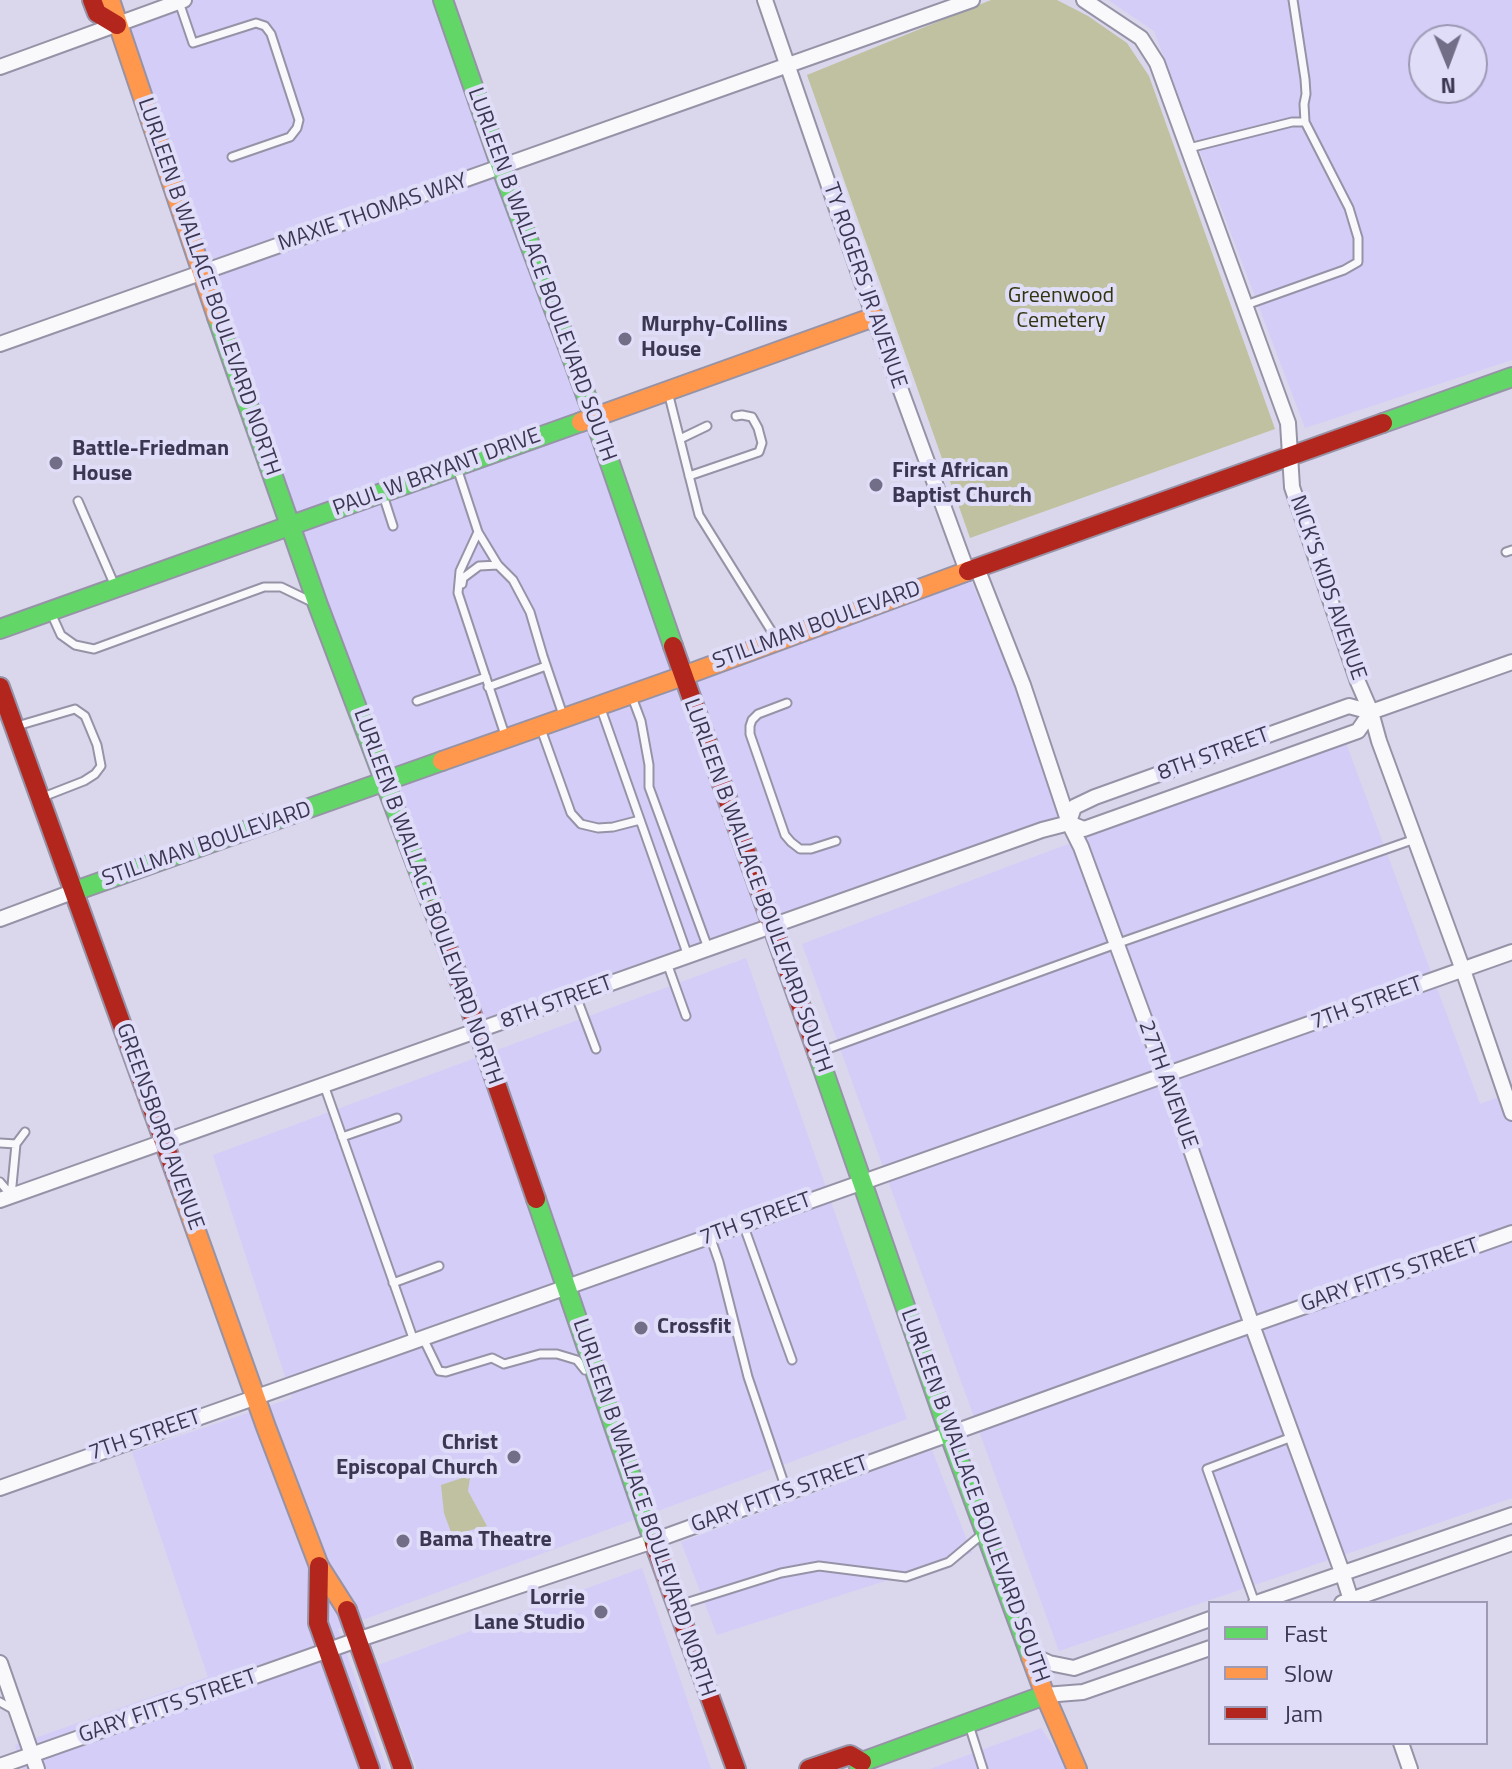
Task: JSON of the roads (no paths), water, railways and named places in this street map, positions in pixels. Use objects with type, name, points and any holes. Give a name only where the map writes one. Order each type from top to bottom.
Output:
[{"type":"main road","points":[[92,0],[97,13],[117,25]]},
{"type":"main road","name":"LURLEEN B WALLACE BOULEVARD NORTH","points":[[110,0],[318,605],[478,1031],[653,1541],[736,1769]]},
{"type":"main road","name":"LURLEEN B WALLACE BOULEVARD SOUTH","points":[[443,0],[594,417],[984,1532],[1045,1695],[1077,1769]]},
{"type":"main road","name":"PAUL W BRYANT DRIVE","points":[[0,629],[874,317]]},
{"type":"main road","name":"STILLMAN BOULEVARD","points":[[75,891],[564,719],[972,569],[1512,377]]},
{"type":"main road","name":"GREENSBORO AVENUE","points":[[0,687],[255,1397],[319,1566],[349,1613],[403,1769]]},
{"type":"main road","name":"GREENSBORO AVENUE","points":[[319,1566],[318,1623],[370,1769]]},
{"type":"main road","points":[[809,1769],[850,1755],[862,1767],[1045,1695]]},
{"type":"street","name":"TY ROGERS JR AVENUE","points":[[765,0],[874,317],[972,569]]},
{"type":"street","name":"MAXIE THOMAS WAY","points":[[0,344],[972,0]]},
{"type":"street","name":"NICK'S KIDS AVENUE","points":[[1084,0],[1141,38],[1157,63],[1288,423],[1292,487],[1512,1113]]},
{"type":"street","points":[[0,67],[181,1]]},
{"type":"street","name":"27TH AVENUE","points":[[972,569],[1023,685],[1069,823],[1081,847],[1165,1075],[1342,1572],[1348,1601]]},
{"type":"street","name":"8TH STREET","points":[[1069,823],[1074,807],[1095,797],[1349,706],[1371,712],[1512,662]]},
{"type":"street","name":"8TH STREET","points":[[6,1198],[1027,835],[1069,823],[1084,829],[1358,731],[1371,712]]},
{"type":"street","points":[[0,919],[75,891]]},
{"type":"street","name":"7TH STREET","points":[[0,1488],[1512,952]]},
{"type":"street","name":"GARY FITTS STREET","points":[[0,1766],[357,1640],[653,1541],[1512,1233]]},
{"type":"street","points":[[1261,1601],[1512,1515]]},
{"type":"street","points":[[1351,1601],[1512,1543]]},
{"type":"street","points":[[1029,1654],[1049,1663],[1074,1668],[1208,1620]]},
{"type":"street","points":[[1045,1695],[1083,1692],[1208,1649]]},
{"type":"street","points":[[0,1663],[37,1769]]},
{"type":"street","points":[[1087,1664],[1089,1678],[1097,1687]]},
{"type":"street","points":[[1402,1745],[1410,1769]]},
{"type":"lane","points":[[1246,305],[1344,270],[1358,262],[1358,238],[1349,208],[1305,122],[1305,79],[1293,0]]},
{"type":"lane","points":[[181,1],[193,43],[256,23],[265,26],[271,34],[299,120],[297,128],[290,137],[232,157]]},
{"type":"lane","points":[[1189,148],[1292,122],[1305,122]]},
{"type":"lane","points":[[668,390],[699,515],[777,640]]},
{"type":"lane","points":[[689,476],[759,452],[762,443],[752,417],[736,416]]},
{"type":"lane","points":[[680,439],[707,426]]},
{"type":"lane","points":[[456,466],[478,532],[498,565],[513,580],[530,612],[564,719]]},
{"type":"lane","points":[[382,492],[393,526]]},
{"type":"lane","points":[[78,501],[116,588]]},
{"type":"lane","points":[[478,532],[460,571],[459,595],[506,739]]},
{"type":"lane","points":[[459,595],[463,578],[479,566],[498,565]]},
{"type":"lane","points":[[50,611],[61,635],[75,645],[94,649],[264,587],[281,587],[318,605]]},
{"type":"lane","points":[[488,687],[546,666]]},
{"type":"lane","points":[[417,701],[486,677]]},
{"type":"lane","points":[[631,695],[641,721],[649,765],[649,787],[708,949]]},
{"type":"lane","points":[[787,703],[758,714],[750,726],[750,734],[785,835],[800,849],[836,841]]},
{"type":"lane","points":[[600,706],[688,956]]},
{"type":"lane","points":[[15,727],[75,709],[85,716],[97,745],[101,766],[95,774],[41,798]]},
{"type":"lane","points":[[540,727],[571,813],[581,824],[613,827],[640,820]]},
{"type":"lane","points":[[816,1053],[1415,839]]},
{"type":"lane","points":[[667,963],[686,1016]]},
{"type":"lane","points":[[576,996],[596,1049]]},
{"type":"lane","points":[[324,1085],[393,1283],[418,1339],[439,1371],[446,1372],[492,1358],[504,1364],[540,1354],[557,1354],[577,1360],[601,1387]]},
{"type":"lane","points":[[342,1137],[397,1118]]},
{"type":"lane","points":[[6,1198],[16,1144],[25,1132]]},
{"type":"lane","points":[[0,1143],[16,1144]]},
{"type":"lane","points":[[0,1182],[6,1198]]},
{"type":"lane","points":[[743,1224],[792,1360]]},
{"type":"lane","points":[[710,1236],[748,1377],[787,1492]]},
{"type":"lane","points":[[393,1283],[439,1266]]},
{"type":"lane","points":[[1254,1601],[1207,1469],[1292,1437]]},
{"type":"lane","points":[[677,1606],[781,1573],[819,1566],[906,1577],[949,1562],[984,1532]]},
{"type":"lane","points":[[0,1702],[17,1712]]},
{"type":"lane","points":[[969,1723],[983,1769]]},
{"type":"place","name":"Murphy-Collins House","points":[[625,339]]},
{"type":"place","name":"Battle-Friedman House","points":[[56,463]]},
{"type":"place","name":"First African Baptist Church","points":[[876,485]]},
{"type":"place","name":"Crossfit","points":[[641,1328]]},
{"type":"place","name":"Christ Episcopal Church","points":[[514,1457]]},
{"type":"place","name":"Bama Theatre","points":[[403,1541]]},
{"type":"place","name":"Lorrie Lane Studio","points":[[601,1612]]},
{"type":"park label","name":"Greenwood Cemetery","points":[[1061,310]]}]
